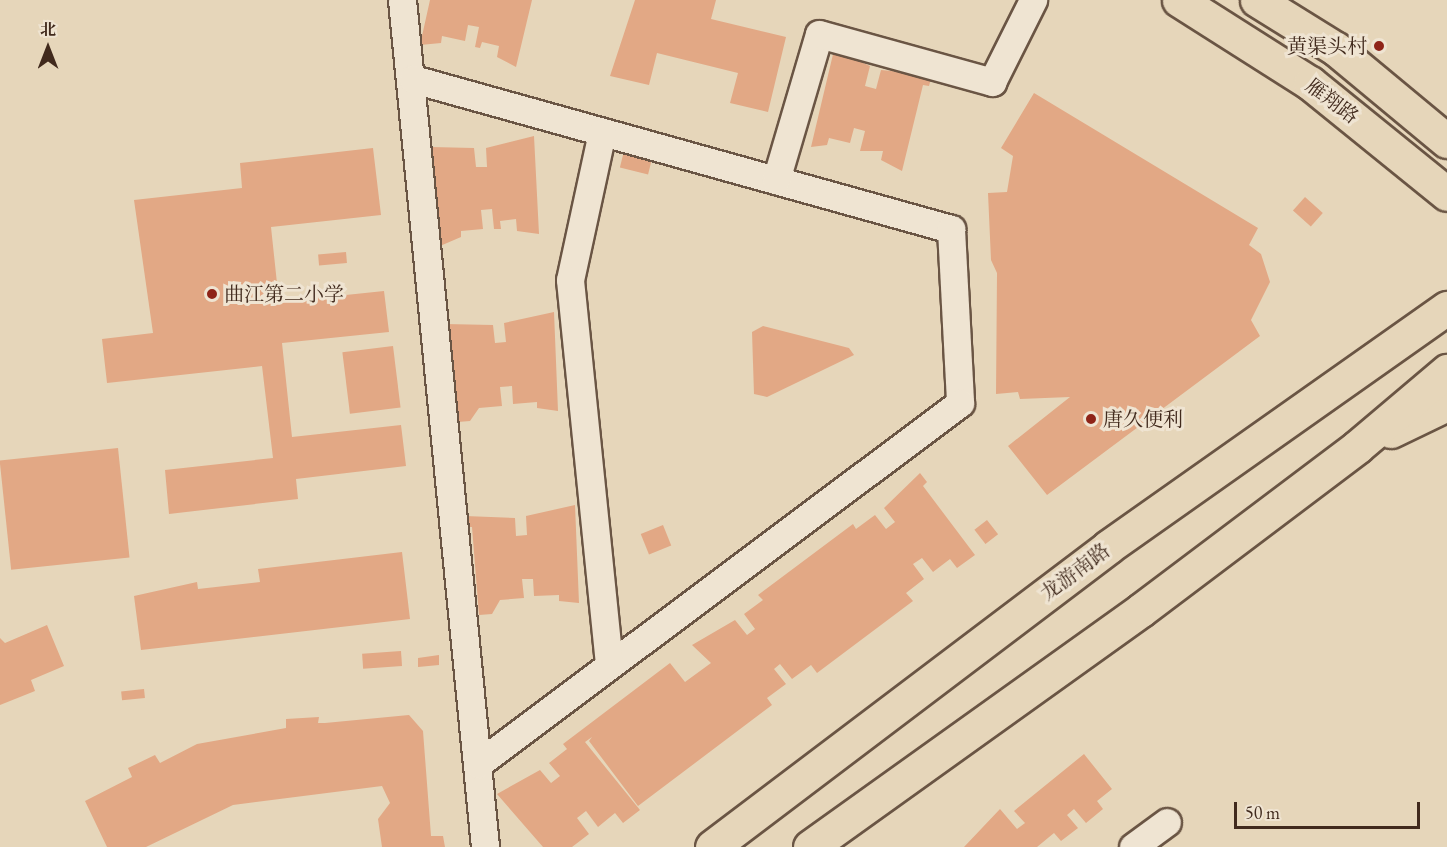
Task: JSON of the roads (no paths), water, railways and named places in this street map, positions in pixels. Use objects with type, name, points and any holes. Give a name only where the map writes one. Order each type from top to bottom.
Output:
[{"type":"main road","name":"雁翔路","points":[[1179,0],[1310,83],[1447,194]]},
{"type":"main road","name":"雁翔路","points":[[1257,0],[1336,49],[1447,141]]},
{"type":"main road","points":[[1388,93],[1447,122]]},
{"type":"main road","name":"龙游南路","points":[[712,847],[1108,547],[1447,308]]},
{"type":"main road","points":[[810,847],[1358,447],[1447,371]]},
{"type":"main road","points":[[1358,447],[1447,404]]},
{"type":"street","points":[[402,0],[413,79],[485,847]]},
{"type":"street","points":[[776,180],[819,34],[992,82],[1033,0]]},
{"type":"street","points":[[413,79],[951,229],[960,403],[478,764]]},
{"type":"street","points":[[602,132],[570,280],[609,665]]},
{"type":"street","points":[[1132,847],[1167,822]]},
{"type":"place","name":"黄渠头村","points":[[1379,46]]},
{"type":"place","name":"曲江第二小学","points":[[212,294]]},
{"type":"place","name":"唐久便利","points":[[1091,419]]}]
